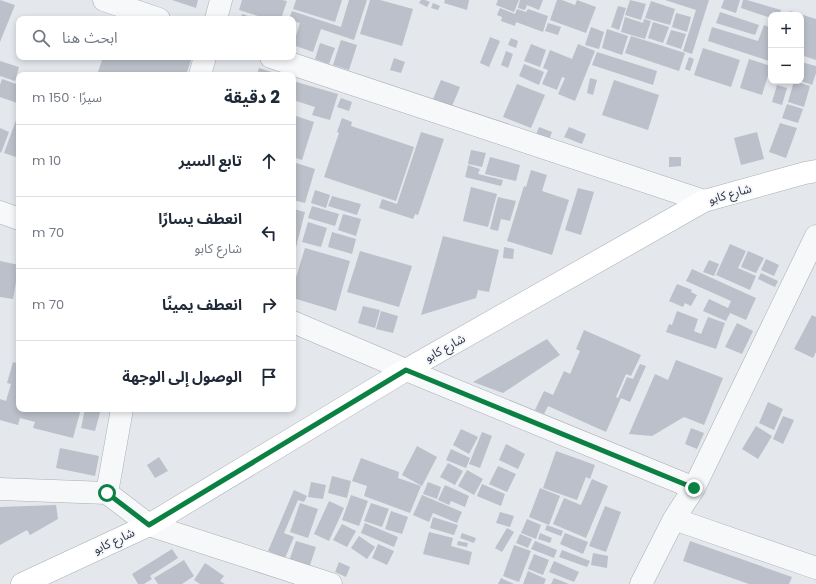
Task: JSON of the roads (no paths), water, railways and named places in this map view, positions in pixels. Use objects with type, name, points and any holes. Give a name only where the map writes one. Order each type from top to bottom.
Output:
[{"type":"street","points":[[104,0],[150,16]]},
{"type":"street","points":[[217,16],[221,0]]},
{"type":"street","points":[[201,72],[204,60]]},
{"type":"street","points":[[280,60],[704,201]]},
{"type":"street","name":"شارع كابو","points":[[22,584],[149,525],[406,370],[704,201],[816,171]]},
{"type":"street","points":[[0,212],[16,218]]},
{"type":"street","points":[[641,584],[674,519],[694,488],[816,236]]},
{"type":"street","points":[[296,323],[694,488]]},
{"type":"street","points":[[107,493],[121,412]]},
{"type":"street","points":[[0,489],[107,493],[149,525],[331,584]]},
{"type":"street","points":[[674,519],[816,568]]}]
